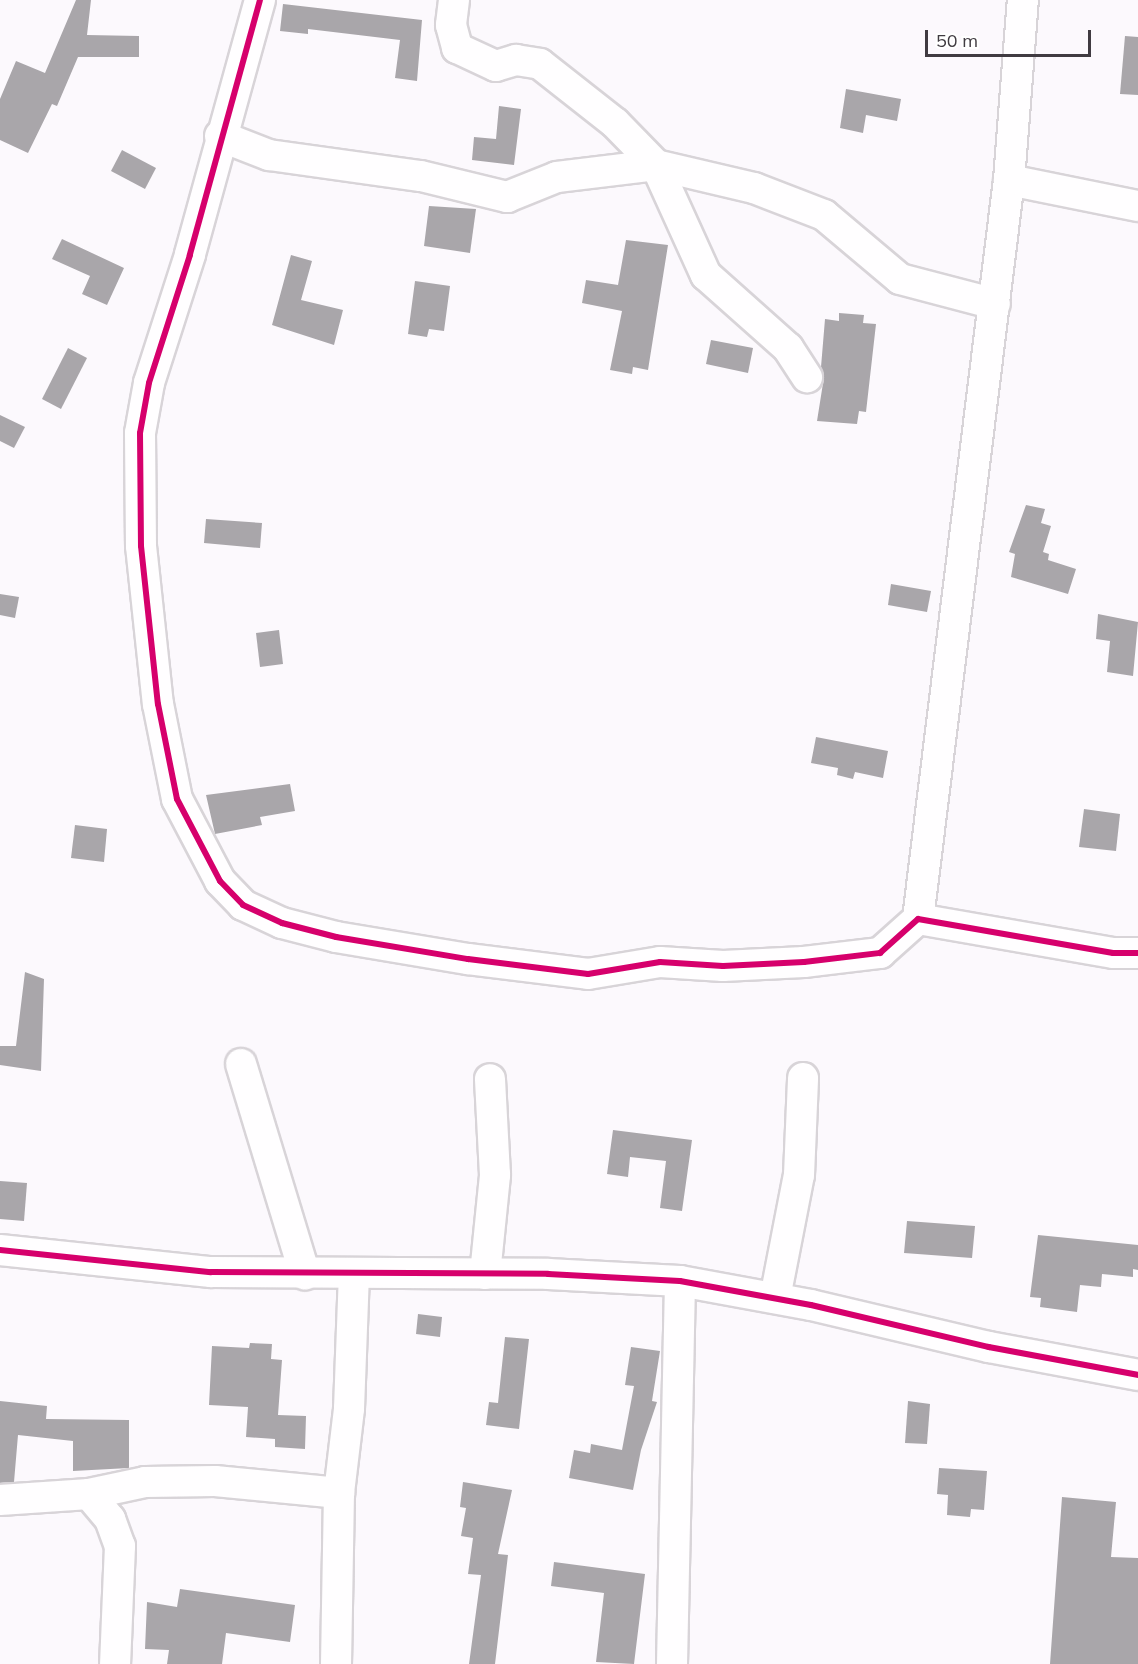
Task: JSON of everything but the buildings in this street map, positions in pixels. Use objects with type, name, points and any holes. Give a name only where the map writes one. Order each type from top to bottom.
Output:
[{"type":"street","points":[[260,0],[242,73],[220,136],[190,255],[149,383],[140,445],[141,546],[158,704],[177,799],[220,881],[243,904],[282,923],[336,937],[468,959],[588,974],[660,962],[723,966],[804,962],[880,953],[918,920],[995,304],[1009,180],[1023,0]]},
{"type":"street","points":[[453,0],[451,25],[457,48],[495,66],[516,60],[540,64],[615,123],[656,165],[706,275],[788,348],[807,377]]},
{"type":"street","points":[[220,136],[269,156],[421,177],[507,197],[557,177],[656,165],[754,188],[824,215],[900,279],[995,304]]},
{"type":"street","points":[[1009,180],[1138,206]]},
{"type":"street","points":[[918,920],[1113,953],[1138,953]]},
{"type":"street","points":[[241,1064],[305,1274]]},
{"type":"street","points":[[775,1298],[799,1175],[803,1078]]},
{"type":"street","points":[[485,1274],[495,1175],[490,1079]]},
{"type":"street","points":[[0,1250],[211,1272],[354,1275],[485,1274],[680,1281],[775,1298],[989,1347],[1138,1376]]},
{"type":"street","points":[[336,1664],[339,1493],[349,1409],[354,1275]]},
{"type":"street","points":[[672,1664],[680,1281]]},
{"type":"street","points":[[0,1500],[89,1494],[145,1482],[203,1481],[339,1493]]},
{"type":"street","points":[[89,1494],[110,1519],[120,1546],[114,1664]]},
{"type":"cycle path","points":[[260,0],[190,255],[149,383],[140,433],[141,546],[158,704],[177,799],[220,881],[243,905],[282,923],[336,937],[468,959],[588,974],[660,962],[723,966],[804,962],[880,953],[918,919],[1113,953],[1138,953]]},
{"type":"cycle path","points":[[0,1250],[211,1272],[548,1274],[680,1281],[811,1305],[989,1347],[1138,1375]]}]
